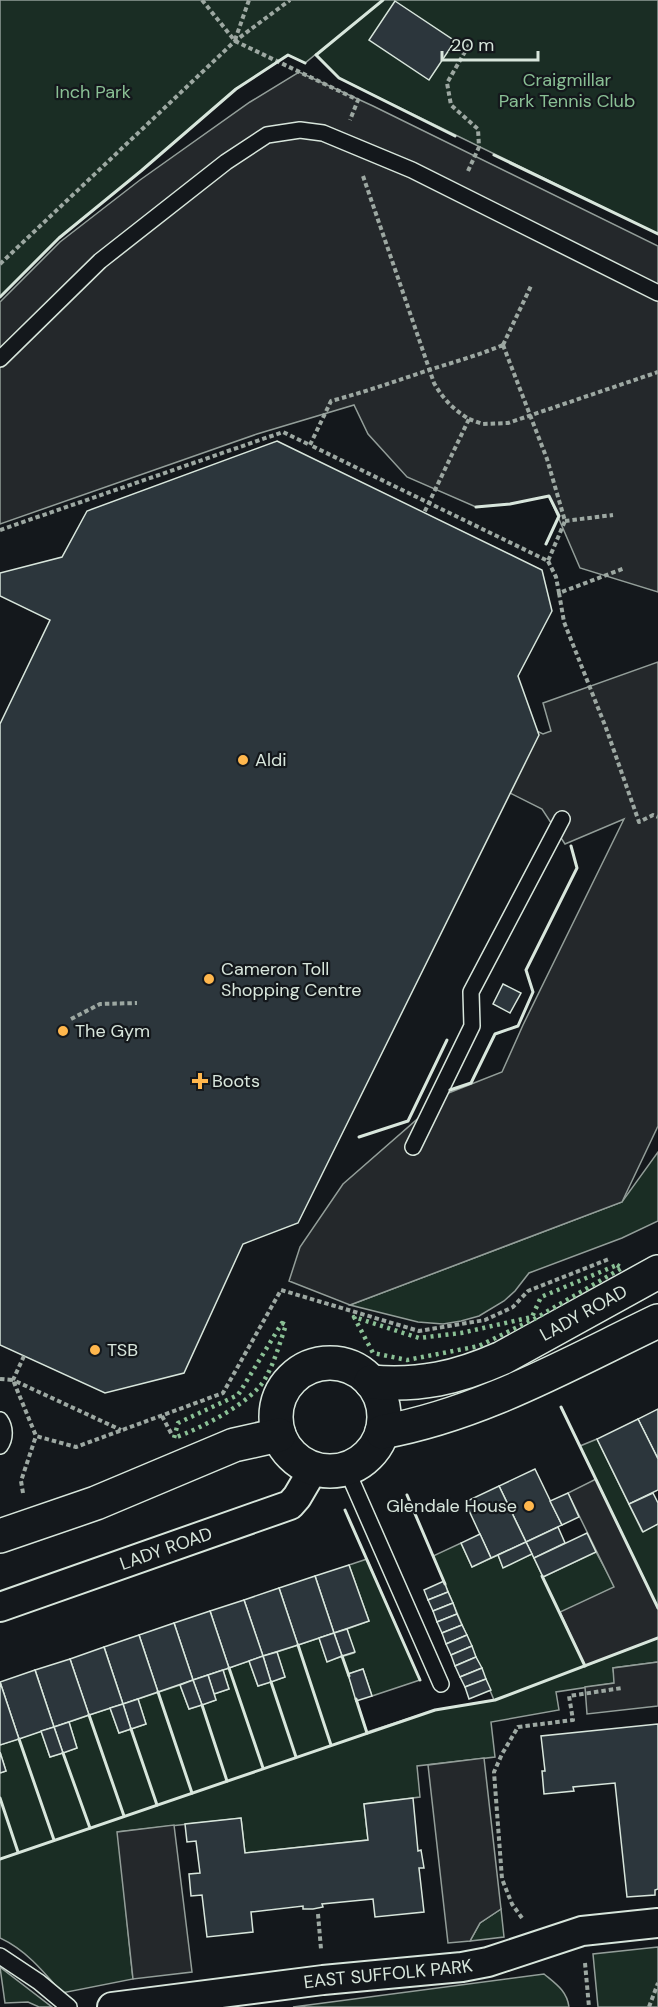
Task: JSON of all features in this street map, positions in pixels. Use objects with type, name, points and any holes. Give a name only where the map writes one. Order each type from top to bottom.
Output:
[{"type":"street","name":"LADY ROAD","points":[[279,1435],[276,1417],[279,1399],[291,1379],[312,1365],[337,1363],[356,1369],[371,1382],[420,1383],[453,1377],[502,1358],[658,1272]]},
{"type":"street","name":"LADY ROAD","points":[[382,1432],[428,1423],[489,1402],[658,1321]]},
{"type":"street","points":[[0,1536],[96,1503],[234,1445],[279,1435],[283,1444],[296,1459],[314,1468],[330,1471],[346,1468],[365,1458],[378,1442],[382,1432],[384,1411],[378,1391],[371,1382]]},
{"type":"street","name":"LADY ROAD","points":[[0,1607],[290,1505],[314,1468]]},
{"type":"street","name":"EAST SUFFOLK PARK","points":[[112,2007],[322,1980],[462,1967],[488,1962],[582,1931],[658,1923]]},
{"type":"lane","points":[[0,359],[100,261],[226,162],[267,135],[300,130],[323,134],[412,170],[658,293]]},
{"type":"lane","points":[[413,1148],[472,1026],[471,993],[562,819]]},
{"type":"lane","points":[[0,1420],[4,1425],[3,1441],[0,1446]]},
{"type":"lane","points":[[346,1468],[441,1684]]},
{"type":"lane","points":[[0,1956],[39,1982],[69,2007]]},
{"type":"path","points":[[202,0],[235,41],[358,100],[348,126]]},
{"type":"path","points":[[235,41],[249,0]]},
{"type":"path","points":[[0,264],[235,41],[290,0]]},
{"type":"path","points":[[458,193],[479,147],[478,129],[451,105],[447,83],[470,43]]},
{"type":"path","points":[[363,174],[429,370],[441,395],[457,412],[483,424],[508,423],[658,372]]},
{"type":"path","points":[[310,445],[331,401],[471,358],[503,345],[531,286]]},
{"type":"path","points":[[503,345],[531,416],[565,521],[548,561]]},
{"type":"path","points":[[424,513],[469,419]]},
{"type":"path","points":[[0,530],[283,432],[548,561],[556,578],[564,622],[606,728],[639,822],[653,815],[658,817]]},
{"type":"path","points":[[565,521],[613,515]]},
{"type":"path","points":[[559,593],[625,568]]},
{"type":"path","points":[[71,1019],[100,1005],[137,1003]]},
{"type":"path","points":[[36,1436],[76,1447],[223,1393],[281,1290],[419,1331],[485,1320],[513,1307],[528,1291],[611,1258]]},
{"type":"path","points":[[21,1481],[36,1436],[13,1380],[24,1356]]},
{"type":"path","points":[[0,1379],[13,1380],[122,1431]]},
{"type":"path","points":[[543,1945],[517,1912],[504,1886],[494,1772],[518,1727],[573,1720],[569,1696],[622,1689]]},
{"type":"path","points":[[582,1931],[589,2007]]},
{"type":"path","points":[[650,2007],[658,1983]]},
{"type":"green space","name":"Inch Park","points":[[0,0],[658,0],[658,234],[339,78],[316,54],[305,63],[288,55],[236,89],[59,238],[0,297]]},
{"type":"green space","points":[[658,1152],[658,1221],[622,1238],[529,1273],[504,1301],[479,1316],[443,1324],[418,1322],[350,1305],[622,1202]]},
{"type":"green space","points":[[597,1439],[642,1531],[658,1524],[658,1608],[580,1446]]},
{"type":"green space","points":[[461,1543],[472,1567],[498,1555],[503,1567],[532,1554],[543,1577],[596,1552],[615,1587],[585,1665],[658,1638],[658,1662],[613,1668],[615,1683],[556,1692],[559,1710],[491,1722],[495,1757],[417,1766],[420,1797],[364,1804],[368,1840],[245,1853],[241,1818],[118,1832],[133,1979],[62,1993],[26,1955],[0,1938],[0,1773],[6,1771],[0,1745],[41,1731],[50,1757],[77,1748],[69,1722],[110,1708],[119,1733],[146,1724],[138,1699],[180,1685],[189,1709],[216,1700],[214,1694],[229,1689],[223,1670],[249,1661],[258,1686],[285,1677],[277,1652],[319,1638],[327,1661],[354,1653],[347,1629],[369,1621],[349,1565],[367,1559],[420,1680],[372,1696],[363,1669],[348,1674],[367,1732],[435,1710],[494,1700],[433,1556]]},
{"type":"green space","points":[[501,1909],[504,1937],[470,1941],[480,1923]]},
{"type":"green space","points":[[658,1947],[658,2007],[598,2007],[593,1954]]},
{"type":"green space","points":[[0,1967],[52,2007],[39,2007],[28,2002],[5,2003]]},
{"type":"green space","points":[[544,1974],[563,1992],[569,2007],[293,2007]]},
{"type":"shaded area","points":[[299,72],[658,246],[658,592],[580,568],[549,496],[510,504],[476,507],[407,477],[368,434],[354,405],[257,434],[0,524],[0,302],[60,242],[140,180],[250,102]]},
{"type":"shaded area","points":[[658,662],[658,1126],[622,1202],[350,1305],[289,1281],[300,1247],[343,1184],[446,1094],[502,1072],[624,819],[565,844],[542,809],[496,786],[526,726],[543,734],[551,731],[543,703]]},
{"type":"shaded area","points":[[596,1479],[658,1608],[658,1638],[585,1666],[560,1612],[614,1587],[568,1493]]},
{"type":"shaded area","points":[[658,1662],[658,1706],[587,1714],[585,1687],[614,1683],[613,1668]]},
{"type":"shaded area","points":[[484,1758],[501,1909],[480,1923],[470,1941],[448,1943],[428,1765]]},
{"type":"shaded area","points":[[174,1825],[192,1972],[133,1979],[117,1832]]},
{"type":"building","name":"Craigmillar Park Tennis Club","points":[[395,1],[455,41],[429,80],[369,40]]},
{"type":"building","name":"Cameron Toll Shopping Centre","points":[[277,441],[542,570],[552,611],[518,676],[539,735],[298,1223],[243,1244],[184,1373],[105,1393],[0,1345],[0,724],[50,620],[0,596],[0,573],[62,557],[87,511]]},
{"type":"building","points":[[503,984],[521,993],[510,1013],[493,1004]]},
{"type":"building","points":[[658,1409],[658,1459],[638,1419]]},
{"type":"building","points":[[638,1419],[658,1459],[658,1490],[629,1504],[597,1439]]},
{"type":"building","points":[[535,1469],[562,1525],[526,1542],[499,1486]]},
{"type":"building","points":[[499,1486],[526,1542],[491,1558],[465,1502]]},
{"type":"building","points":[[568,1493],[579,1517],[562,1525],[550,1501]]},
{"type":"building","points":[[653,1493],[658,1503],[658,1524],[643,1532],[629,1504]]},
{"type":"building","points":[[558,1527],[565,1543],[534,1558],[526,1542]]},
{"type":"building","points":[[587,1533],[596,1552],[543,1577],[534,1558]]},
{"type":"building","points":[[480,1534],[491,1558],[472,1567],[461,1543]]},
{"type":"building","points":[[526,1542],[532,1554],[503,1568],[498,1555]]},
{"type":"building","points":[[349,1565],[369,1621],[334,1633],[315,1576]]},
{"type":"building","points":[[315,1576],[334,1633],[298,1645],[279,1588]]},
{"type":"building","points":[[444,1581],[448,1592],[428,1600],[424,1590]]},
{"type":"building","points":[[279,1588],[298,1645],[263,1656],[244,1600]]},
{"type":"building","points":[[448,1592],[453,1603],[433,1611],[428,1600]]},
{"type":"building","points":[[244,1600],[263,1656],[229,1668],[210,1611]]},
{"type":"building","points":[[453,1603],[457,1614],[437,1622],[433,1611]]},
{"type":"building","points":[[210,1611],[229,1668],[193,1680],[174,1623]]},
{"type":"building","points":[[457,1614],[462,1625],[442,1633],[437,1622]]},
{"type":"building","points":[[174,1623],[193,1680],[158,1692],[139,1635]]},
{"type":"building","points":[[462,1625],[467,1635],[446,1644],[442,1633]]},
{"type":"building","points":[[347,1629],[355,1652],[342,1656],[334,1633]]},
{"type":"building","points":[[334,1633],[342,1656],[327,1662],[319,1638]]},
{"type":"building","points":[[139,1635],[158,1692],[123,1704],[104,1647]]},
{"type":"building","points":[[467,1635],[472,1646],[451,1655],[446,1644]]},
{"type":"building","points":[[472,1646],[476,1657],[455,1666],[451,1655]]},
{"type":"building","points":[[104,1647],[123,1704],[89,1715],[70,1659]]},
{"type":"building","points":[[277,1652],[285,1677],[271,1682],[263,1656]]},
{"type":"building","points":[[263,1656],[271,1682],[258,1686],[249,1661]]},
{"type":"building","points":[[476,1657],[482,1668],[460,1677],[455,1666]]},
{"type":"building","points":[[70,1659],[89,1715],[54,1727],[35,1670]]},
{"type":"building","points":[[482,1668],[486,1679],[465,1687],[460,1677]]},
{"type":"building","points":[[363,1669],[372,1696],[356,1701],[348,1674]]},
{"type":"building","points":[[35,1670],[54,1727],[19,1739],[0,1682]]},
{"type":"building","points":[[223,1670],[229,1689],[214,1694],[208,1675]]},
{"type":"building","points":[[208,1675],[216,1700],[202,1705],[193,1680]]},
{"type":"building","points":[[486,1679],[491,1690],[469,1699],[465,1687]]},
{"type":"building","points":[[193,1680],[202,1705],[189,1709],[180,1685]]},
{"type":"building","points":[[0,1682],[19,1739],[0,1745]]},
{"type":"building","points":[[138,1699],[146,1724],[131,1729],[123,1704]]},
{"type":"building","points":[[123,1704],[131,1729],[119,1733],[110,1708]]},
{"type":"building","points":[[69,1722],[77,1748],[63,1753],[54,1727]]},
{"type":"building","points":[[658,1724],[658,1889],[655,1890],[655,1895],[627,1897],[615,1783],[573,1787],[574,1791],[544,1794],[542,1771],[545,1771],[541,1736]]},
{"type":"building","points":[[54,1727],[63,1753],[50,1757],[41,1731]]},
{"type":"building","points":[[0,1752],[6,1771],[0,1773]]},
{"type":"building","points":[[413,1798],[418,1851],[421,1850],[424,1868],[419,1868],[424,1912],[375,1917],[373,1899],[322,1904],[323,1907],[313,1909],[303,1909],[303,1906],[251,1912],[253,1932],[207,1937],[202,1895],[191,1896],[189,1874],[200,1873],[196,1841],[187,1842],[185,1824],[241,1818],[245,1853],[368,1840],[364,1804]]},
{"type":"hedge","points":[[617,1265],[622,1268],[536,1318],[479,1346],[407,1360],[373,1353],[354,1317],[419,1338],[461,1333],[532,1317],[541,1297],[617,1265]]},
{"type":"hedge","points":[[282,1323],[286,1325],[277,1351],[260,1386],[225,1414],[174,1438],[178,1423],[238,1395],[282,1323]]},
{"type":"wall","points":[[383,0],[316,55],[339,78],[455,136]]},
{"type":"wall","points":[[0,297],[59,238],[236,89],[288,55],[305,63]]},
{"type":"wall","points":[[494,155],[658,234]]},
{"type":"wall","points":[[476,507],[510,504],[549,496],[559,516],[546,544]]},
{"type":"wall","points":[[450,1090],[471,1083],[495,1034],[518,1026],[533,992],[526,970],[577,868],[571,846]]},
{"type":"wall","points":[[359,1137],[408,1121],[447,1040]]},
{"type":"wall","points":[[561,1407],[658,1608]]},
{"type":"wall","points":[[407,1495],[445,1584]]},
{"type":"wall","points":[[345,1510],[420,1680]]},
{"type":"wall","points":[[542,1576],[585,1666]]},
{"type":"wall","points":[[0,1859],[435,1710],[495,1700],[658,1638]]},
{"type":"wall","points":[[298,1645],[331,1745]]},
{"type":"wall","points":[[342,1656],[349,1676]]},
{"type":"wall","points":[[229,1668],[263,1768]]},
{"type":"wall","points":[[271,1682],[296,1757]]},
{"type":"wall","points":[[158,1692],[192,1793]]},
{"type":"wall","points":[[356,1699],[367,1733]]},
{"type":"wall","points":[[202,1705],[227,1781]]},
{"type":"wall","points":[[89,1715],[124,1816]]},
{"type":"wall","points":[[131,1729],[157,1805]]},
{"type":"wall","points":[[19,1739],[54,1840]]},
{"type":"wall","points":[[63,1753],[90,1828]]},
{"type":"wall","points":[[0,1798],[18,1852]]},
{"type":"place","name":"Aldi","points":[[243,760]]},
{"type":"place","name":"Cameron Toll Shopping Centre","points":[[209,979]]},
{"type":"place","name":"The Gym","points":[[63,1031]]},
{"type":"place","name":"Boots","points":[[200,1081]]},
{"type":"place","name":"TSB","points":[[95,1350]]},
{"type":"place","name":"Glendale House","points":[[529,1506]]}]
